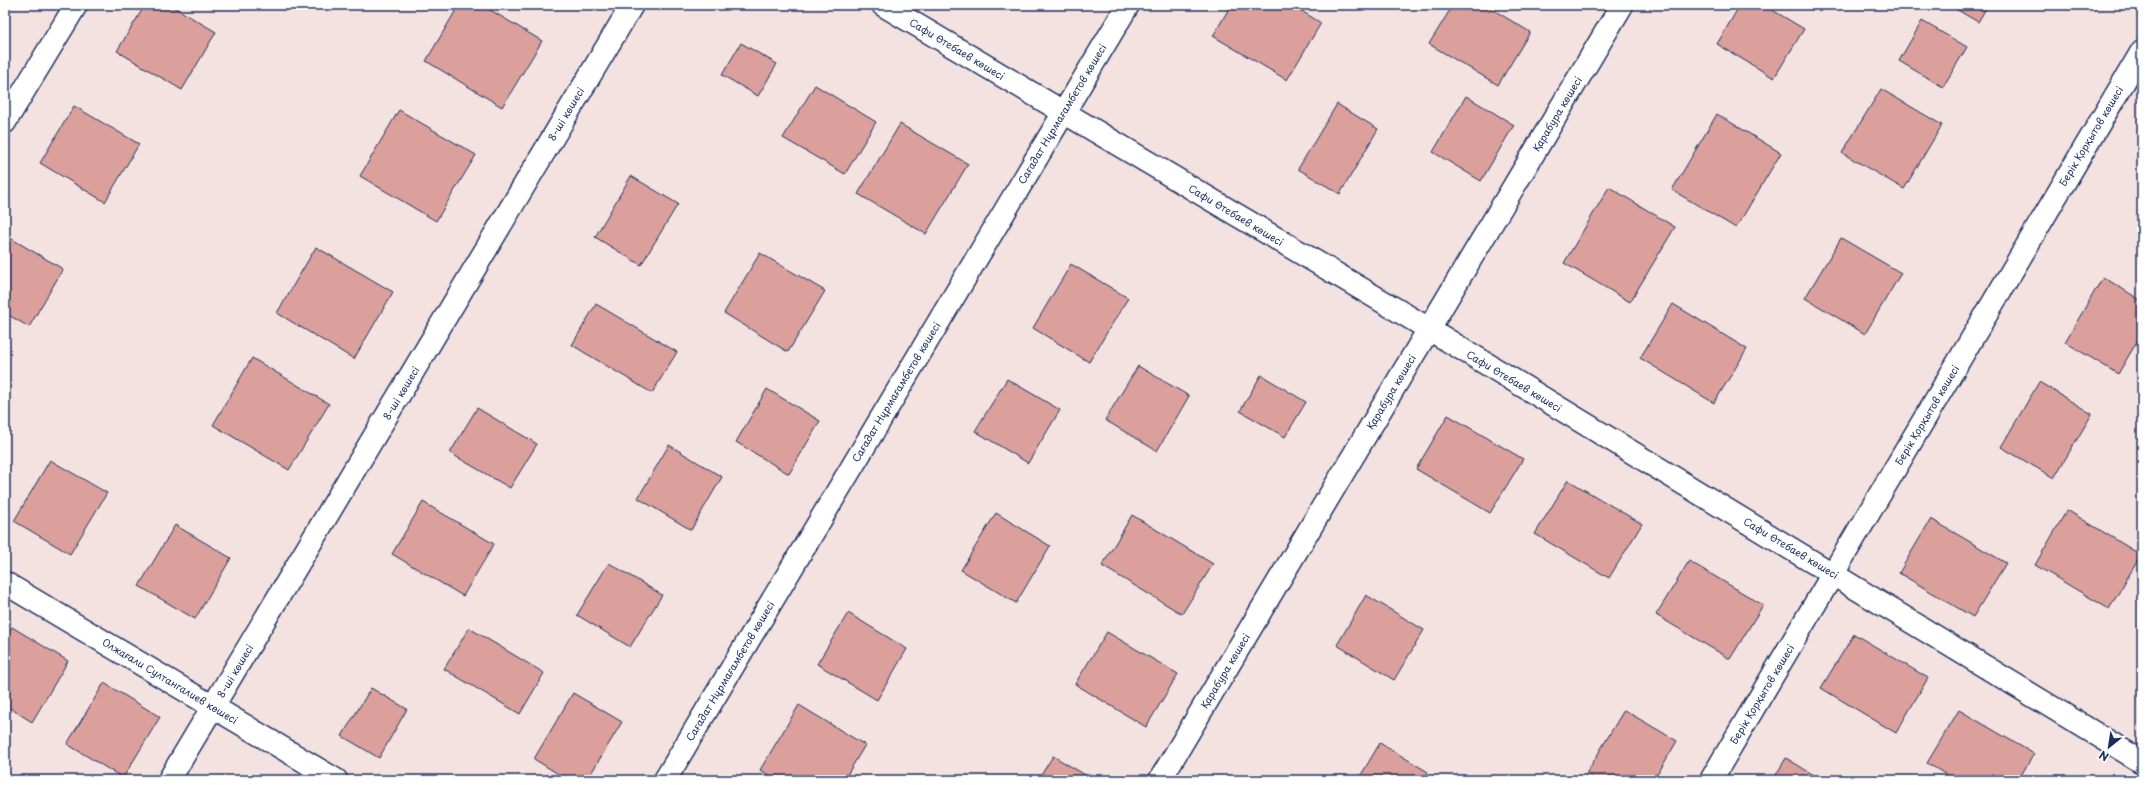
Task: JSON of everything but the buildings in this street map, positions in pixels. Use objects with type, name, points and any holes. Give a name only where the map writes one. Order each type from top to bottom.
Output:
[{"type":"street","points":[[5,122],[76,5]]},
{"type":"street","name":"8-шi көшесi","points":[[169,780],[632,5]]},
{"type":"street","name":"Сафи Өтебаев көшесі","points":[[883,5],[1429,329],[2142,762]]},
{"type":"street","name":"Сағадат Нұрмағамбетов көшесі","points":[[664,780],[1128,5]]},
{"type":"street","name":"Қарабура көшесі","points":[[1160,780],[1622,5]]},
{"type":"street","name":"Берік Қорқытов көшесі","points":[[1712,780],[2142,51]]},
{"type":"street","name":"Олжағали Султангалиев көшесі","points":[[5,583],[336,780]]}]
